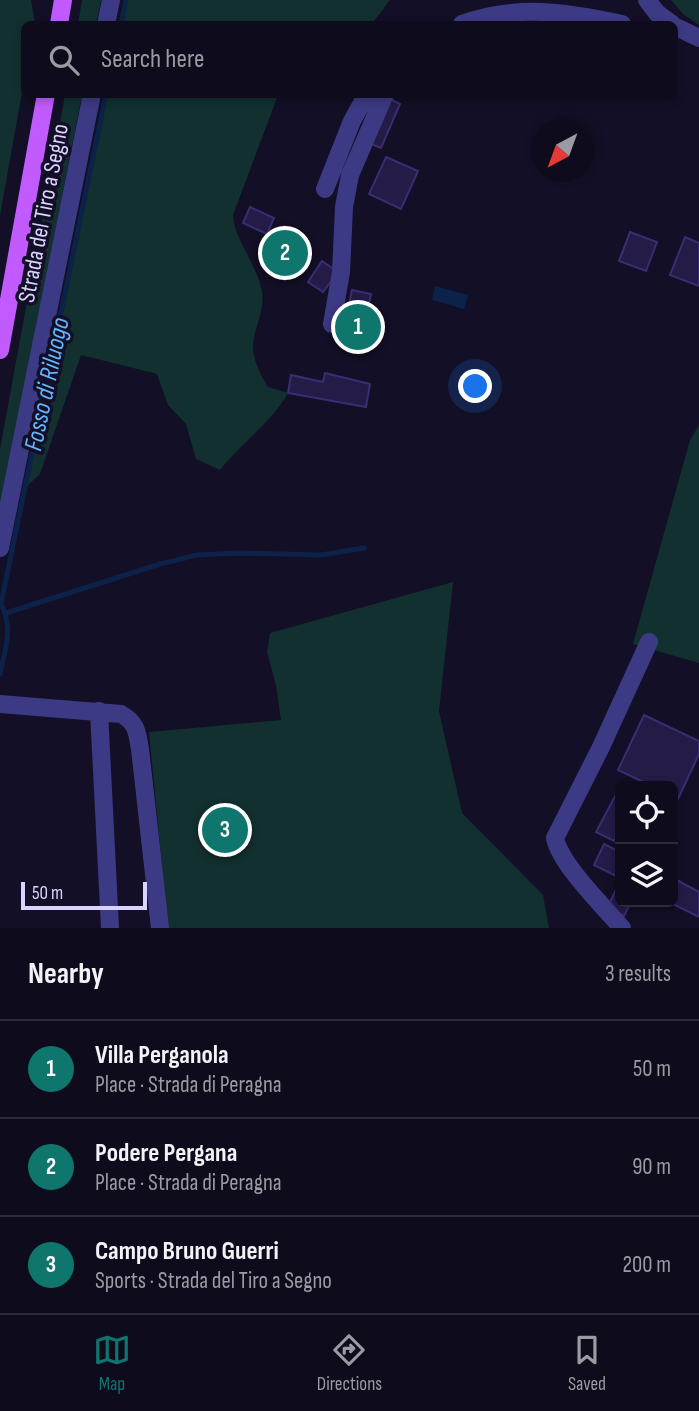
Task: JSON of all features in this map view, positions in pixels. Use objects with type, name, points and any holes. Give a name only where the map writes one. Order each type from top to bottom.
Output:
[{"type":"main road","points":[[60,21],[63,0]]},
{"type":"main road","points":[[0,350],[45,98]]},
{"type":"street","points":[[107,21],[111,0]]},
{"type":"street","points":[[647,0],[668,21]]},
{"type":"street","points":[[473,21],[530,10],[602,21]]},
{"type":"street","points":[[678,28],[699,38]]},
{"type":"street","points":[[678,41],[699,48]]},
{"type":"street","name":"Strada del Tiro a Segno","points":[[0,548],[91,98]]},
{"type":"street","points":[[325,189],[352,121],[365,98]]},
{"type":"street","points":[[332,324],[341,272],[348,183],[382,98]]},
{"type":"street","points":[[622,928],[562,855],[555,838],[601,747],[649,642]]},
{"type":"street","points":[[0,704],[99,711],[121,714],[130,719],[137,729],[160,928]]},
{"type":"street","points":[[99,711],[110,928]]},
{"type":"green space","points":[[0,0],[31,0],[34,21],[21,21],[21,98],[0,216]]},
{"type":"green space","points":[[82,0],[101,0],[97,21],[78,21]]},
{"type":"green space","points":[[126,0],[390,0],[374,21],[122,21]]},
{"type":"green space","points":[[671,0],[699,0],[699,25],[683,14]]},
{"type":"green space","points":[[64,98],[81,98],[0,511],[0,449]]},
{"type":"green space","points":[[105,98],[277,98],[233,215],[237,234],[256,272],[262,292],[253,352],[268,387],[288,393],[282,403],[220,470],[196,459],[186,424],[168,405],[157,374],[81,355],[40,474],[23,490]]},
{"type":"green space","points":[[699,425],[699,663],[633,644],[690,440]]},
{"type":"green space","points":[[453,582],[439,711],[462,813],[543,895],[549,928],[168,928],[149,732],[281,720],[276,685],[267,652],[270,633]]},
{"type":"water","points":[[435,286],[468,295],[464,309],[432,300]]},
{"type":"building","points":[[390,99],[400,104],[381,148],[371,144]]},
{"type":"building","points":[[386,157],[418,171],[401,209],[369,194]]},
{"type":"building","points":[[250,207],[274,218],[267,234],[243,223]]},
{"type":"building","points":[[284,226],[309,241],[285,280],[261,265]]},
{"type":"building","points":[[630,232],[657,242],[646,271],[619,261]]},
{"type":"building","points":[[685,237],[699,243],[699,286],[670,275]]},
{"type":"building","points":[[322,261],[338,272],[323,292],[308,282]]},
{"type":"building","points":[[352,290],[371,294],[368,308],[375,309],[367,349],[341,344]]},
{"type":"building","points":[[325,373],[370,384],[366,407],[288,393],[291,375],[323,382]]},
{"type":"building","points":[[644,715],[699,741],[699,754],[678,799],[678,781],[641,781],[618,770]]},
{"type":"building","points":[[615,796],[615,839],[596,832]]},
{"type":"building","points":[[604,844],[615,850],[615,876],[594,865]]},
{"type":"building","points":[[678,881],[699,892],[699,917],[678,906]]},
{"type":"building","points":[[615,892],[615,907],[628,907],[624,916],[607,908]]},
{"type":"waterway","name":"Fosso di Riluogo","points":[[122,21],[126,0]]},
{"type":"waterway","name":"Fosso di Riluogo","points":[[0,674],[8,630],[1,604],[105,98]]},
{"type":"waterway","points":[[6,613],[160,564],[197,555],[321,555],[364,548]]},
{"type":"place","name":"Podere Pergana","points":[[285,253]]},
{"type":"place","name":"Villa Perganola","points":[[358,327]]},
{"type":"place","name":"Campo Bruno Guerri","points":[[225,830]]}]
